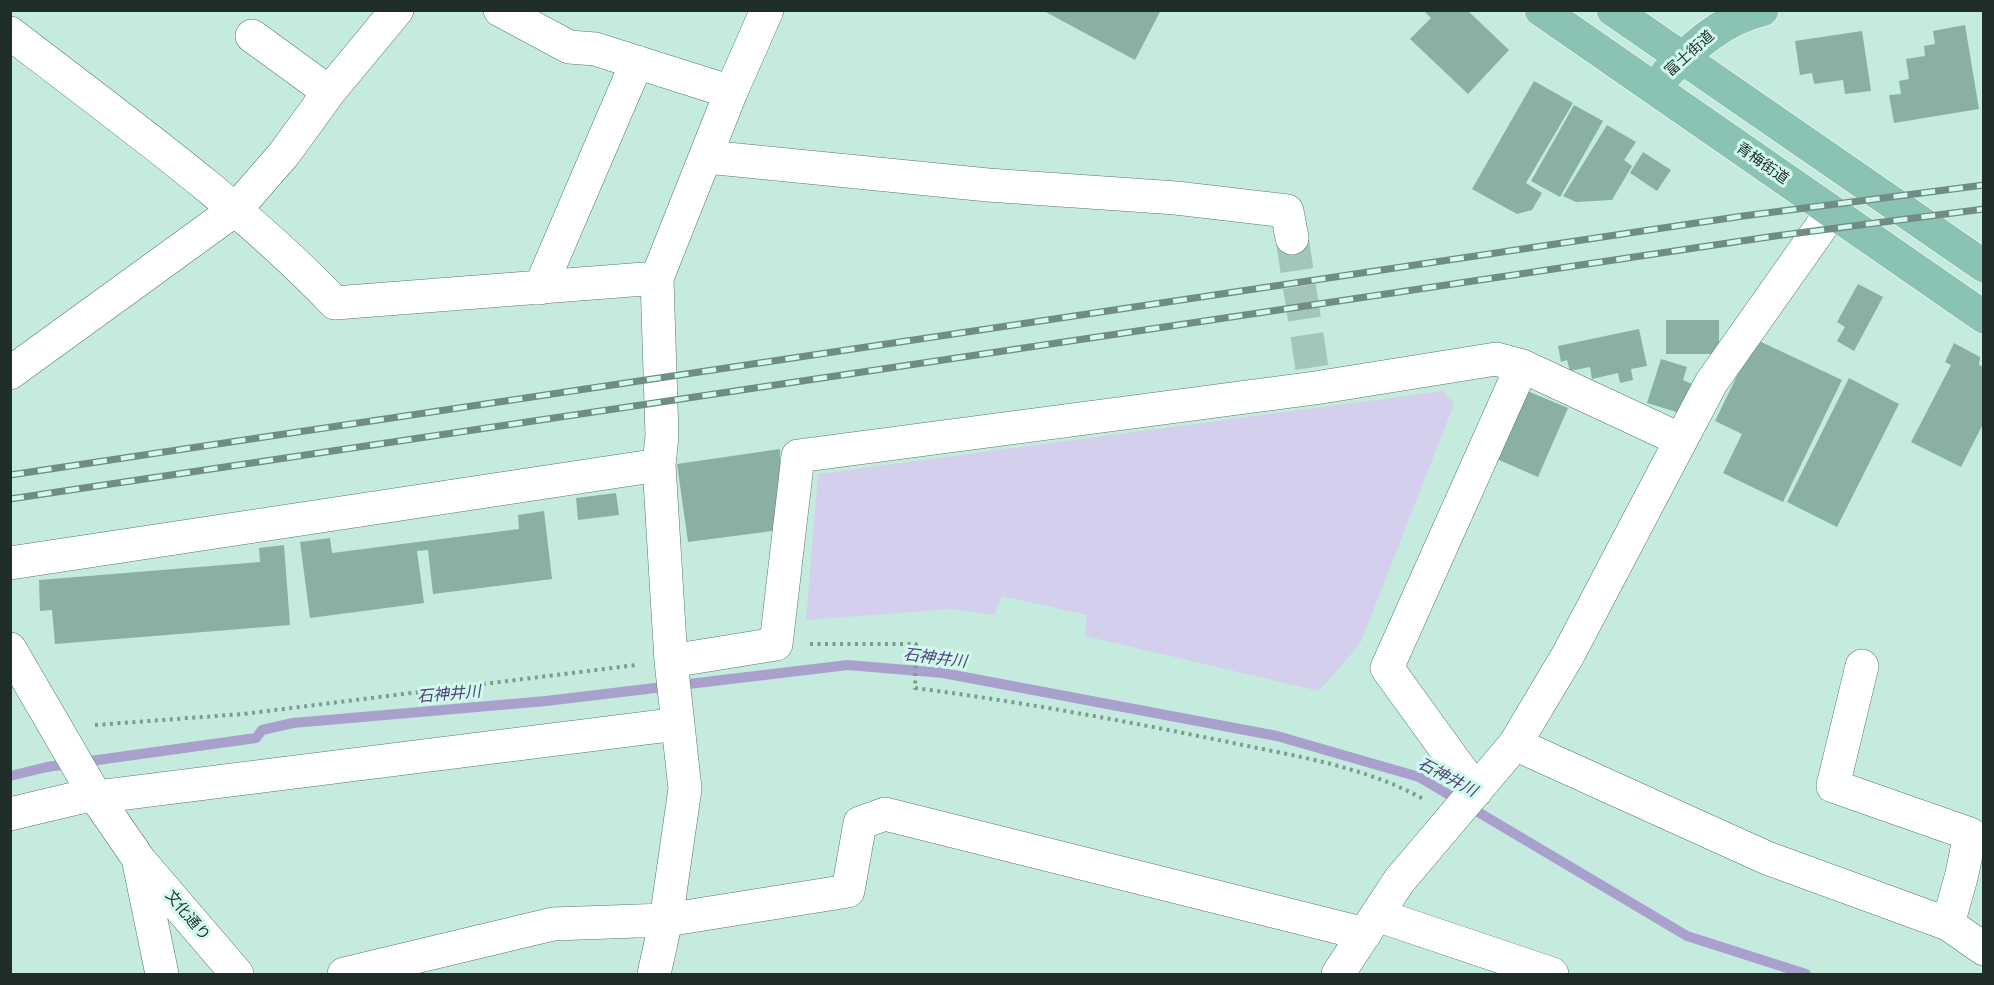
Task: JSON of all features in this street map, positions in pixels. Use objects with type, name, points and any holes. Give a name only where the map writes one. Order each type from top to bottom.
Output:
[{"type":"main road","name":"青梅街道","points":[[1541,10],[1983,317]]},
{"type":"main road","points":[[1613,10],[1983,266]]},
{"type":"main road","name":"富士街道","points":[[1653,87],[1718,29],[1747,14],[1762,10]]},
{"type":"street","points":[[10,373],[236,209],[284,154],[329,92],[397,10]]},
{"type":"street","points":[[500,10],[569,48],[595,49],[731,92]]},
{"type":"street","points":[[654,975],[666,921],[685,789],[671,661],[659,465],[662,436],[657,278],[731,92],[767,10]]},
{"type":"street","points":[[10,33],[236,209],[298,264],[335,303],[657,278]]},
{"type":"street","points":[[252,36],[329,92]]},
{"type":"street","points":[[540,288],[637,62]]},
{"type":"street","points":[[707,157],[988,184],[1176,198],[1287,211],[1292,238]]},
{"type":"street","points":[[1338,975],[1399,881],[1515,744],[1568,655],[1711,383],[1831,213]]},
{"type":"street","points":[[671,661],[776,644],[798,456],[1315,388],[1496,359],[1522,366],[1681,440]]},
{"type":"street","points":[[1476,791],[1386,668],[1522,366]]},
{"type":"street","points":[[10,563],[659,465]]},
{"type":"street","name":"文化通り","points":[[10,649],[92,790],[138,858],[237,975]]},
{"type":"street","points":[[1862,666],[1833,786],[1970,834],[1948,924]]},
{"type":"street","points":[[10,814],[92,790],[678,724]]},
{"type":"street","points":[[1515,744],[1767,858],[1948,924],[1983,949]]},
{"type":"street","points":[[344,975],[463,944],[553,924],[666,921],[849,891],[860,823],[885,814],[1371,925],[1552,975]]},
{"type":"street","points":[[138,858],[162,975]]},
{"type":"path","points":[[776,644],[916,644],[915,688],[1077,713],[1328,763],[1410,791],[1454,816]]},
{"type":"path","points":[[60,735],[671,661]]},
{"type":"shaded area","points":[[1443,391],[1454,404],[1360,644],[1319,691],[1085,636],[1087,615],[1002,596],[995,615],[952,609],[806,620],[818,474]]},
{"type":"building","points":[[1042,10],[1161,10],[1135,60]]},
{"type":"building","points":[[1423,10],[1467,10],[1509,50],[1468,94],[1410,39],[1431,18]]},
{"type":"building","points":[[1965,25],[1979,109],[1894,123],[1889,95],[1901,94],[1899,81],[1909,79],[1906,59],[1925,56],[1924,46],[1935,44],[1933,31]]},
{"type":"building","points":[[1862,31],[1871,91],[1845,94],[1843,80],[1814,84],[1812,73],[1800,75],[1795,41]]},
{"type":"building","points":[[1534,81],[1573,103],[1526,183],[1542,193],[1532,210],[1517,214],[1472,189]]},
{"type":"building","points":[[1574,105],[1603,121],[1560,197],[1531,181]]},
{"type":"building","points":[[1607,125],[1636,142],[1624,160],[1632,166],[1612,200],[1576,202],[1563,196]]},
{"type":"building","points":[[1643,152],[1671,170],[1657,191],[1630,173]]},
{"type":"building","points":[[1858,284],[1883,297],[1854,351],[1837,341],[1845,327],[1837,322]]},
{"type":"building","points":[[1666,320],[1719,320],[1719,354],[1666,354]]},
{"type":"building","points":[[1639,329],[1647,366],[1631,369],[1633,380],[1620,383],[1618,373],[1592,379],[1590,367],[1570,371],[1567,360],[1561,362],[1558,346]]},
{"type":"building","points":[[1755,339],[1842,380],[1783,502],[1723,473],[1742,434],[1715,421]]},
{"type":"building","points":[[1954,343],[1980,357],[1979,365],[1984,367],[1984,422],[1961,467],[1911,442],[1951,365],[1945,362]]},
{"type":"building","points":[[1661,359],[1687,367],[1683,380],[1692,384],[1683,414],[1647,403]]},
{"type":"building","points":[[1849,378],[1899,404],[1837,527],[1787,502]]},
{"type":"building","points":[[1520,388],[1568,408],[1538,477],[1490,456]]},
{"type":"building","points":[[780,449],[780,530],[688,542],[677,464]]},
{"type":"building","points":[[616,493],[619,515],[578,520],[576,498]]},
{"type":"building","points":[[544,511],[552,579],[433,594],[428,550],[417,551],[424,603],[310,618],[300,542],[330,538],[332,553],[519,529],[518,515]]},
{"type":"building","points":[[284,545],[290,625],[55,644],[52,610],[40,611],[39,580],[260,562],[259,548]]},
{"type":"waterway","name":"石神井川","points":[[10,776],[47,767],[256,738],[262,730],[293,723],[546,701],[848,665],[943,673],[1277,736],[1419,777],[1687,936],[1806,974]]},
{"type":"tunnel","points":[[1292,238],[1315,388]]},
{"type":"railway","points":[[10,475],[1743,216],[1984,185]]},
{"type":"railway","points":[[10,499],[1775,236],[1984,209]]}]
